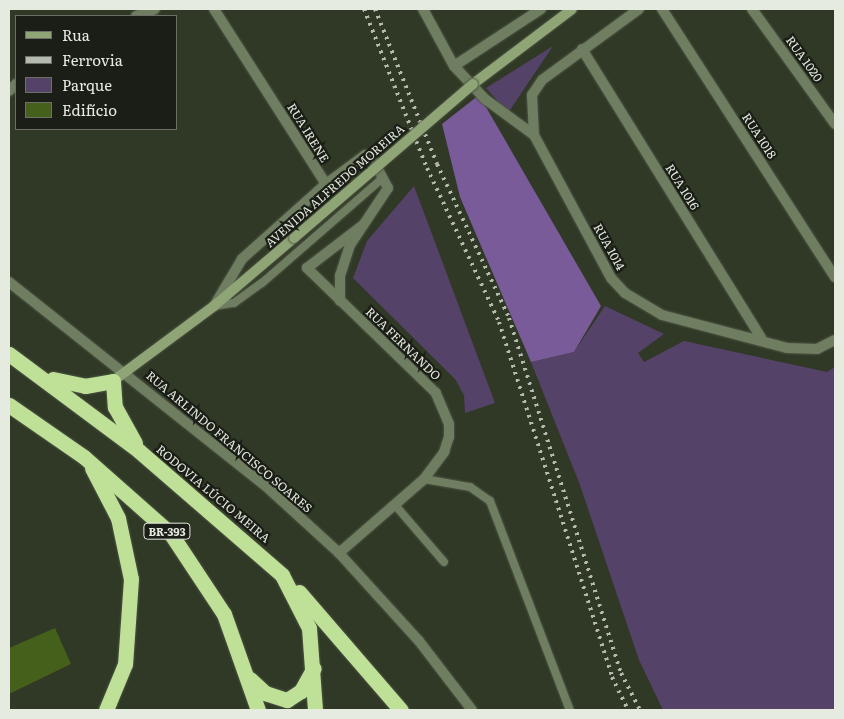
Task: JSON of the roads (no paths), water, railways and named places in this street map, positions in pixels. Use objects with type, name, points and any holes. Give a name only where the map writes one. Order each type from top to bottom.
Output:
[{"type":"highway","name":"RODOVIA LÚCIO MEIRA","points":[[9,354],[37,372],[139,451],[282,575],[307,622],[314,666],[315,710]]},
{"type":"highway","points":[[37,372],[71,385],[119,377],[115,407],[139,451]]},
{"type":"highway","name":"BR-393","points":[[9,405],[84,456],[147,508],[195,565],[224,614],[249,678],[258,710]]},
{"type":"highway","points":[[84,456],[118,518],[131,579],[125,664],[106,710]]},
{"type":"highway","points":[[282,575],[402,710]]},
{"type":"highway","points":[[249,678],[265,693],[287,700],[301,690],[314,666]]},
{"type":"street","points":[[139,15],[156,9]]},
{"type":"street","name":"RUA 1014","points":[[423,9],[454,66],[485,99],[534,135],[611,278],[625,294],[662,315],[761,338],[802,351],[835,340]]},
{"type":"street","points":[[454,66],[541,9]]},
{"type":"street","name":"AVENIDA ALFREDO MOREIRA","points":[[119,377],[214,306],[510,53],[572,9]]},
{"type":"street","points":[[534,135],[532,95],[542,80],[639,9]]},
{"type":"street","name":"RUA 1018","points":[[662,9],[835,277]]},
{"type":"street","name":"RUA 1020","points":[[752,9],[835,124]]},
{"type":"street","name":"RUA IRENE","points":[[216,11],[326,184],[365,155],[372,158],[383,178]]},
{"type":"street","name":"RUA 1016","points":[[582,49],[761,338]]},
{"type":"street","points":[[340,301],[344,261],[363,225],[387,191],[383,178]]},
{"type":"street","points":[[214,306],[242,259],[326,184]]},
{"type":"street","name":"RUA FERNANDO","points":[[339,553],[424,479],[444,452],[449,438],[444,408],[436,393],[309,273],[310,262],[363,225]]},
{"type":"street","name":"RUA ARLINDO FRANCISCO SOARES","points":[[9,282],[119,377],[269,489],[339,553],[419,641],[472,710]]},
{"type":"lane","points":[[214,306],[234,303],[262,283],[383,178]]},
{"type":"lane","points":[[424,479],[470,487],[490,501],[570,710]]},
{"type":"lane","points":[[395,505],[444,562]]},
{"type":"railway","points":[[364,9],[427,168],[499,322],[612,677],[628,710]]},
{"type":"railway","points":[[375,9],[437,164],[509,318],[621,673],[640,710]]}]
